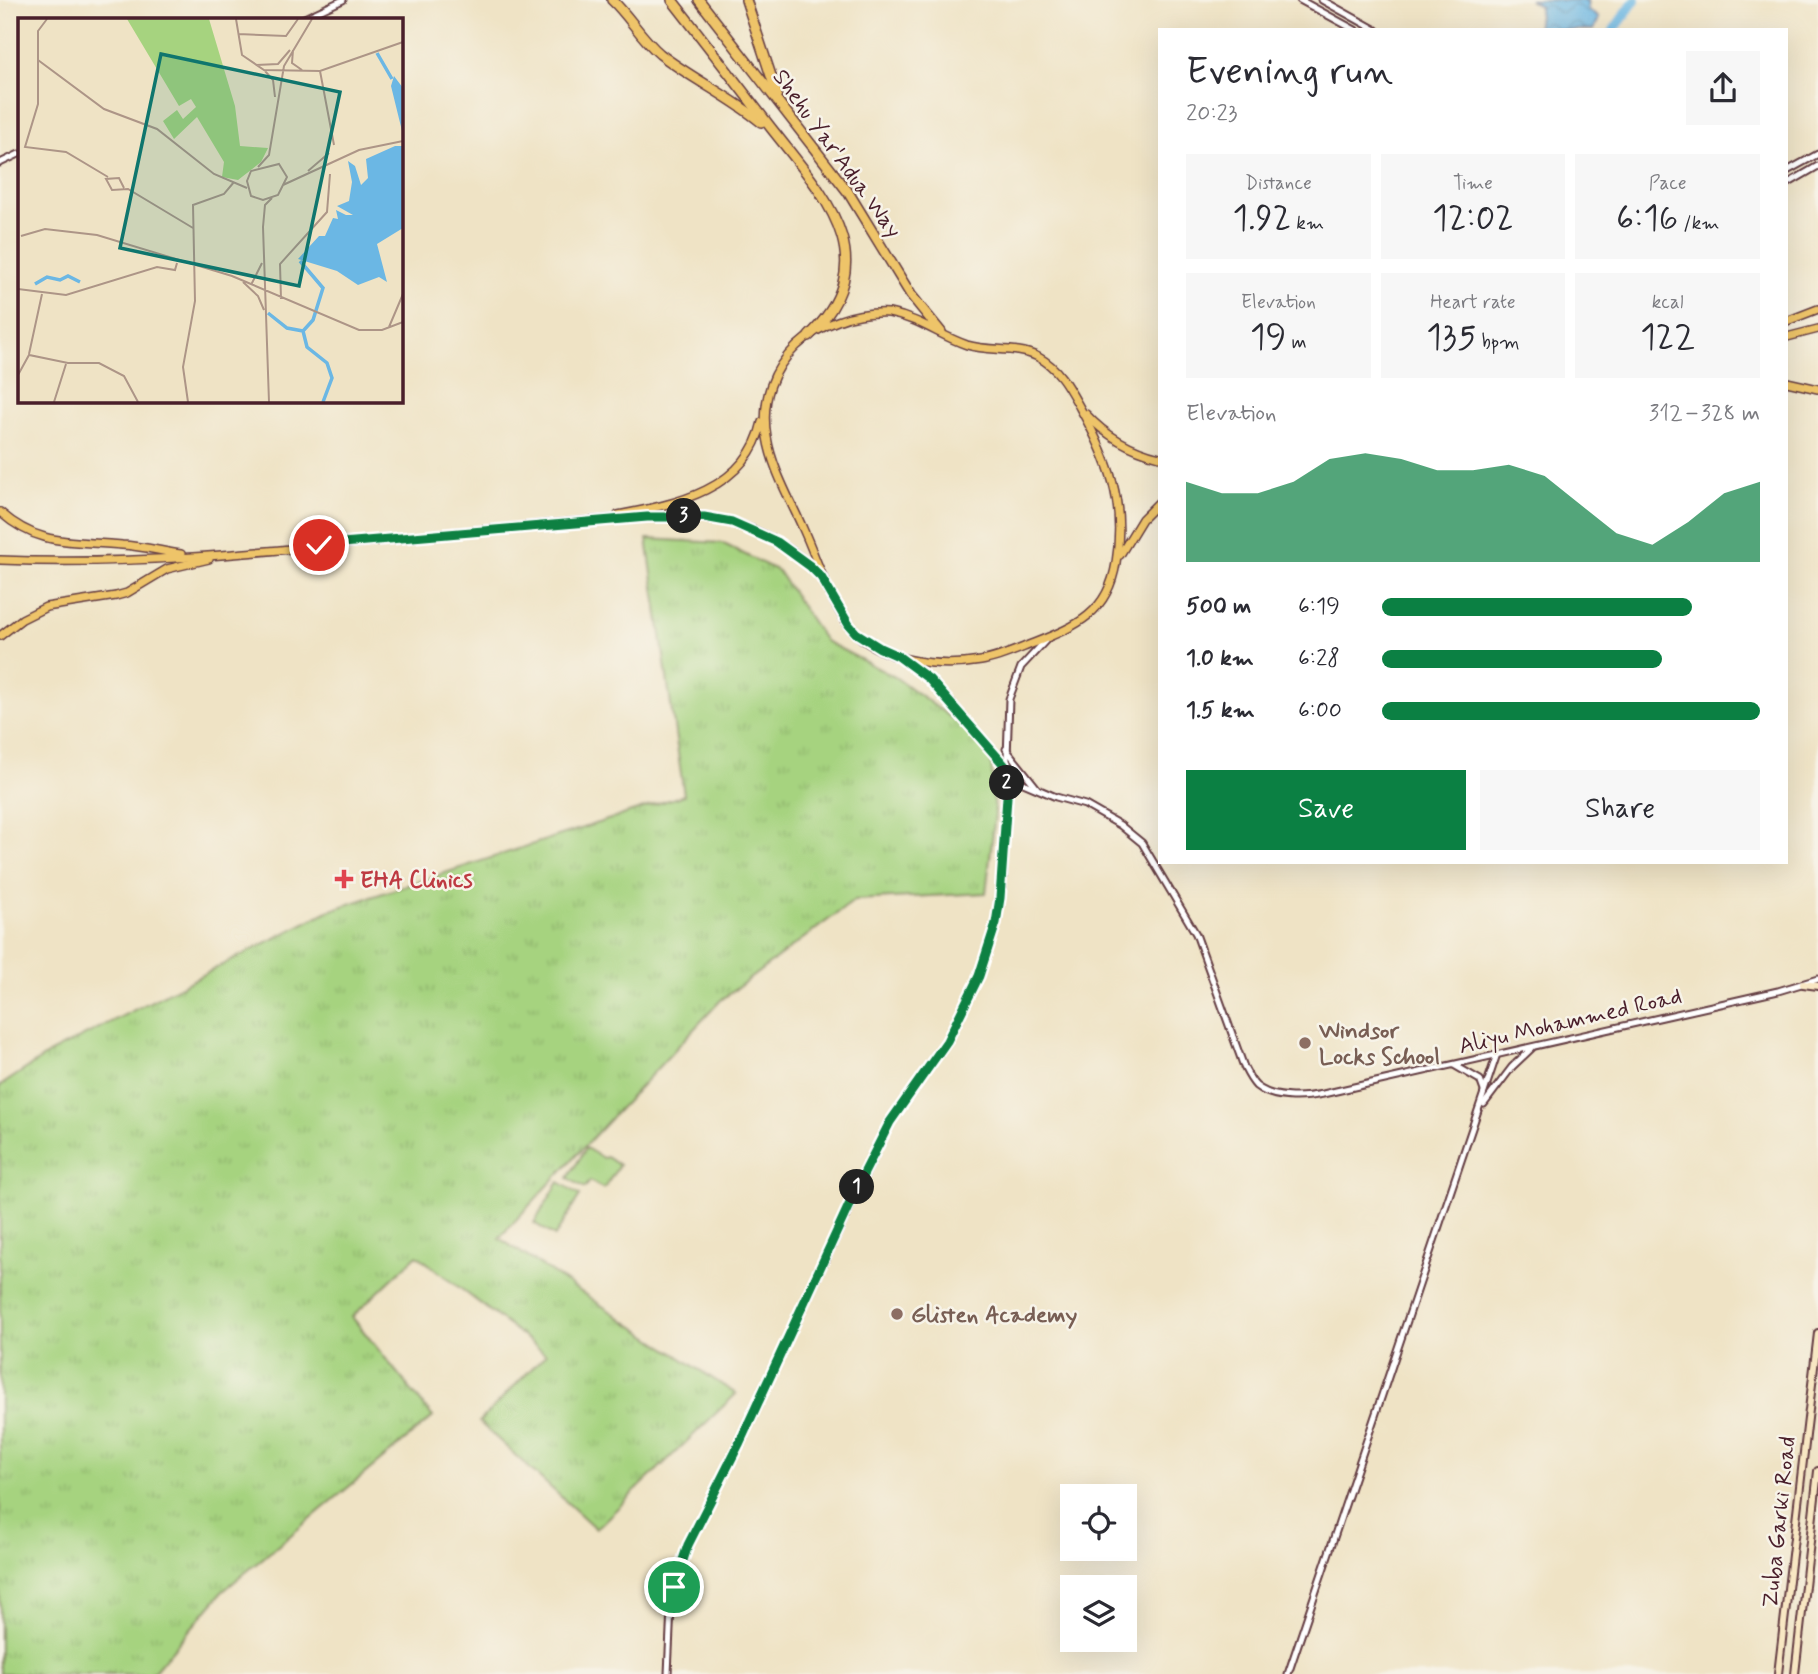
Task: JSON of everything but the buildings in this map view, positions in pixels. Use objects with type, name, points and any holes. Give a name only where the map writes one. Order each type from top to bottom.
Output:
[{"type":"highway","points":[[612,0],[660,54],[734,100],[777,136]]},
{"type":"highway","name":"Shehu Yar'Adua Way","points":[[672,0],[834,212],[846,260],[841,289],[829,314],[808,336]]},
{"type":"highway","name":"Shehu Yar'Adua Way","points":[[699,0],[848,192],[911,295],[941,332]]},
{"type":"highway","points":[[746,0],[771,80],[784,108]]},
{"type":"main road","points":[[1788,321],[1818,309]]},
{"type":"main road","points":[[589,521],[672,504],[706,491],[720,482],[739,467],[752,451],[771,383],[776,369],[785,357],[808,336],[851,317],[878,313],[915,319],[976,347],[1019,351],[1041,359],[1057,372],[1102,448],[1114,484],[1119,523],[1116,565]]},
{"type":"main road","points":[[1788,337],[1818,330]]},
{"type":"main road","points":[[1788,382],[1818,389]]},
{"type":"main road","points":[[1078,405],[1112,437],[1135,450],[1158,456]]},
{"type":"main road","points":[[765,411],[767,440],[775,465],[843,615],[856,633],[898,656],[945,663],[981,661],[1013,651],[1080,622],[1097,609],[1131,534],[1158,503]]},
{"type":"main road","points":[[0,512],[35,535],[64,543],[124,545],[195,556]]},
{"type":"main road","points":[[0,560],[46,562],[195,556],[589,521],[704,517],[732,522],[758,532],[794,554],[821,577],[832,594]]},
{"type":"main road","points":[[0,636],[47,607],[116,596],[177,566],[245,552]]},
{"type":"main road","points":[[1803,984],[1818,986]]},
{"type":"main road","name":"Zuba Garki Road","points":[[1778,1674],[1818,1333]]},
{"type":"main road","name":"Zuba Garki Road","points":[[1795,1674],[1818,1471]]},
{"type":"street","points":[[304,18],[343,0]]},
{"type":"street","points":[[1300,0],[1351,28]]},
{"type":"street","points":[[1322,0],[1372,28]]},
{"type":"street","points":[[1788,171],[1818,154]]},
{"type":"street","points":[[0,163],[18,155]]},
{"type":"street","points":[[1788,183],[1818,166]]},
{"type":"street","points":[[668,1674],[671,1606],[674,1587],[688,1545],[744,1434],[890,1122],[947,1041],[979,976],[996,923],[1000,898],[1007,776],[1006,714],[1013,683],[1029,657],[1051,636]]},
{"type":"street","points":[[898,656],[944,694],[1006,767]]},
{"type":"street","points":[[1006,749],[1040,791]]},
{"type":"street","points":[[1007,776],[1040,791]]},
{"type":"street","name":"Aliyu Mohammed Road","points":[[1040,791],[1085,805],[1120,825],[1142,843],[1196,934],[1244,1067],[1256,1086],[1284,1096],[1310,1097],[1818,979]]},
{"type":"street","points":[[1479,1109],[1522,1056],[1537,1045]]},
{"type":"street","points":[[1288,1674],[1497,1054]]},
{"type":"street","points":[[1454,1065],[1480,1080],[1485,1093]]},
{"type":"green space","points":[[647,539],[722,543],[778,571],[825,641],[895,677],[990,746],[995,814],[986,893],[855,900],[721,1000],[499,1238],[736,1394],[596,1529],[479,1422],[546,1354],[417,1255],[352,1317],[433,1417],[222,1592],[152,1674],[0,1674],[0,1086],[50,1053],[328,911],[684,795]]},
{"type":"green space","points":[[586,1148],[619,1165],[604,1189],[590,1181],[585,1188],[568,1178]]},
{"type":"green space","points":[[559,1182],[580,1195],[555,1236],[534,1223]]},
{"type":"water","points":[[1529,0],[1587,0],[1588,10],[1599,18],[1595,28],[1537,28],[1540,6]]},
{"type":"waterway","points":[[1615,28],[1635,0]]},
{"type":"place","name":"EHA Clinics","points":[[344,879]]},
{"type":"place","name":"Windsor Locks School","points":[[1305,1043]]},
{"type":"place","name":"Glisten Academy","points":[[897,1314]]},
{"type":"route","points":[[319,545],[647,517],[704,517],[732,522],[777,542],[810,566],[821,577],[856,633],[898,656],[929,679],[1006,767],[1003,877],[996,923],[979,976],[959,1021],[890,1122],[861,1179],[739,1444],[688,1545],[674,1587]]}]
